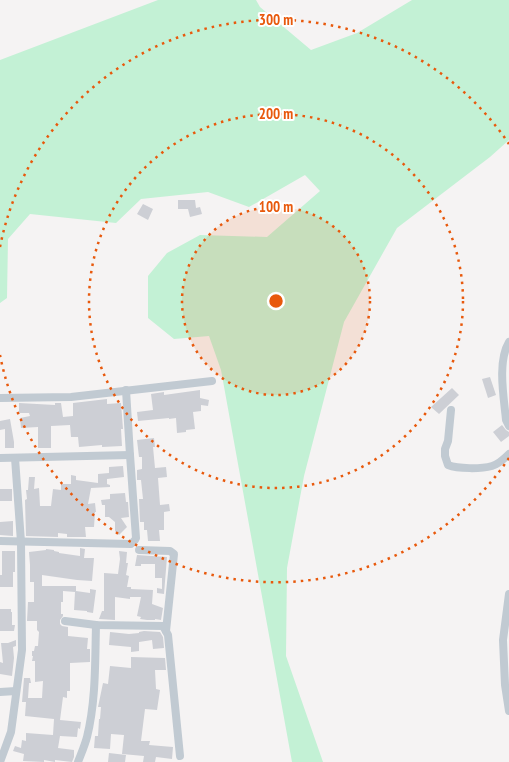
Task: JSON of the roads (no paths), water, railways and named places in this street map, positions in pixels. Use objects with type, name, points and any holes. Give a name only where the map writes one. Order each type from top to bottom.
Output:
[{"type":"street","points":[[509,342],[502,363],[506,420],[509,426]]},
{"type":"street","points":[[0,398],[71,398],[212,381]]},
{"type":"street","points":[[0,541],[131,544],[134,542],[136,538],[126,390]]},
{"type":"street","points":[[451,410],[448,441],[445,449],[448,465],[454,468],[491,466],[497,464],[509,454]]},
{"type":"street","points":[[0,458],[130,455]]},
{"type":"street","points":[[0,762],[11,732],[22,650],[21,542],[15,458]]},
{"type":"street","points":[[138,550],[170,551],[174,554],[166,631]]},
{"type":"street","points":[[509,594],[503,640],[505,685],[509,711]]},
{"type":"street","points":[[65,621],[96,625],[163,626],[168,635],[180,756]]},
{"type":"street","points":[[78,762],[87,737],[92,709],[96,625]]},
{"type":"street","points":[[0,692],[16,691]]}]
